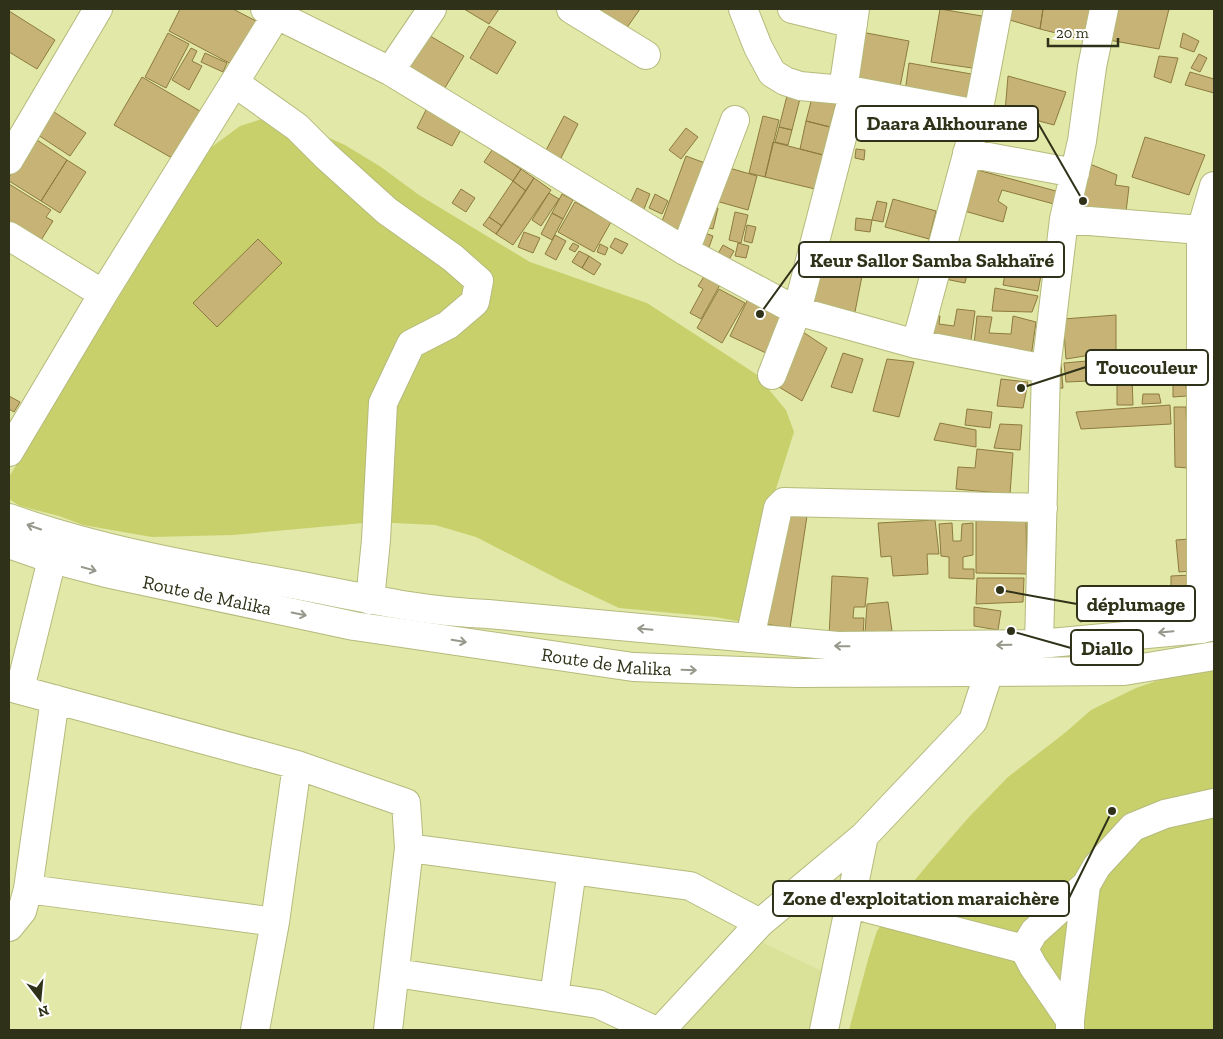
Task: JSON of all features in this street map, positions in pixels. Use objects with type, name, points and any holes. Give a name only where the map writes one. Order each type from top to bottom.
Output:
[{"type":"street","points":[[9,160],[98,9]]},
{"type":"street","points":[[390,71],[432,9]]},
{"type":"street","points":[[571,9],[646,55]]},
{"type":"street","points":[[743,9],[758,47],[772,73],[785,81],[800,86],[848,90],[978,114]]},
{"type":"street","points":[[772,375],[797,311],[848,90],[854,17],[792,9]]},
{"type":"street","points":[[916,344],[978,114],[998,9]]},
{"type":"street","points":[[1039,644],[1046,370],[1064,219],[1082,141],[1092,67],[1104,9]]},
{"type":"street","points":[[9,452],[103,294],[235,83],[274,11],[390,71],[685,251],[797,311],[916,344],[1046,370]]},
{"type":"street","points":[[235,83],[297,127],[387,211],[453,258],[479,281],[475,302],[448,324],[411,344],[383,403],[376,540],[370,600]]},
{"type":"street","points":[[685,251],[735,120]]},
{"type":"street","points":[[967,153],[1075,173]]},
{"type":"street","points":[[1207,628],[1201,230],[1214,186]]},
{"type":"street","points":[[1064,219],[1201,230]]},
{"type":"street","points":[[9,236],[103,294]]},
{"type":"street","points":[[750,638],[778,508],[784,502],[1043,508]]},
{"type":"street","name":"Route de Malika","points":[[9,518],[41,530],[116,549],[370,600],[440,611],[838,646],[1039,644],[1207,628]]},
{"type":"street","name":"Route de Malika","points":[[9,544],[52,559],[106,573],[354,626],[633,668],[797,674],[1124,670],[1214,656]]},
{"type":"street","points":[[52,559],[14,688],[297,765],[406,803],[409,848],[388,1030]]},
{"type":"street","points":[[661,1030],[760,923],[864,836],[973,721],[989,672]]},
{"type":"street","points":[[9,927],[22,911],[28,889],[55,699]]},
{"type":"street","points":[[255,1030],[275,922],[297,765]]},
{"type":"street","points":[[1024,949],[1034,932],[1086,885],[1098,866],[1133,827],[1165,814],[1214,803]]},
{"type":"street","points":[[824,1030],[864,836]]},
{"type":"street","points":[[409,848],[690,886],[760,923]]},
{"type":"street","points":[[554,997],[572,870]]},
{"type":"street","points":[[1070,1025],[1086,885]]},
{"type":"street","points":[[28,889],[275,922]]},
{"type":"street","points":[[851,904],[1024,949],[1070,1025]]},
{"type":"street","points":[[396,973],[598,1004],[654,1030]]},
{"type":"shaded area","points":[[265,118],[291,121],[345,145],[381,167],[419,195],[530,262],[647,303],[756,374],[786,410],[794,432],[775,492],[748,623],[715,617],[619,608],[476,537],[435,525],[374,522],[233,535],[152,537],[83,525],[59,516],[20,506],[9,499],[9,477],[209,149],[240,126]]},
{"type":"shaded area","points":[[1214,667],[1214,1030],[849,1030],[877,931],[899,899],[929,863],[969,817],[1008,777],[1091,710],[1136,688],[1188,670]]},
{"type":"shaded area","points":[[755,939],[830,975],[815,1030],[672,1030]]},
{"type":"building","points":[[180,9],[233,9],[256,21],[233,65],[169,31]]},
{"type":"building","points":[[464,9],[499,9],[489,24]]},
{"type":"building","points":[[580,9],[640,9],[621,36]]},
{"type":"building","points":[[940,9],[988,17],[979,69],[931,62]]},
{"type":"building","points":[[1005,9],[1043,9],[1040,29],[1003,18]]},
{"type":"building","points":[[1043,9],[1090,9],[1084,40],[1040,29]]},
{"type":"building","points":[[1108,9],[1169,9],[1159,49],[1103,39]]},
{"type":"building","points":[[9,11],[55,40],[37,69],[9,52]]},
{"type":"building","points":[[489,26],[516,42],[497,74],[470,58]]},
{"type":"building","points":[[420,30],[464,56],[440,96],[396,70]]},
{"type":"building","points":[[856,31],[909,41],[899,92],[847,86]]},
{"type":"building","points":[[168,33],[189,44],[166,88],[145,77]]},
{"type":"building","points":[[1183,33],[1199,41],[1194,52],[1180,47]]},
{"type":"building","points":[[191,48],[197,51],[192,61],[202,66],[189,90],[172,80]]},
{"type":"building","points":[[205,53],[227,63],[223,72],[201,62]]},
{"type":"building","points":[[1199,54],[1207,58],[1200,72],[1191,68]]},
{"type":"building","points":[[1159,56],[1178,58],[1171,83],[1154,77]]},
{"type":"building","points":[[909,63],[977,75],[972,108],[905,92]]},
{"type":"building","points":[[1190,72],[1214,79],[1214,93],[1185,85]]},
{"type":"building","points":[[1008,76],[1066,92],[1054,125],[1005,112]]},
{"type":"building","points":[[142,77],[200,111],[172,158],[114,125]]},
{"type":"building","points":[[789,88],[802,91],[792,130],[779,127]]},
{"type":"building","points":[[813,94],[837,99],[830,127],[806,121]]},
{"type":"building","points":[[856,102],[866,105],[858,140],[848,137]]},
{"type":"building","points":[[427,108],[463,126],[452,146],[417,128]]},
{"type":"building","points":[[51,110],[86,133],[70,156],[35,133]]},
{"type":"building","points":[[564,116],[578,124],[558,164],[543,156]]},
{"type":"building","points":[[763,116],[779,120],[765,177],[749,173]]},
{"type":"building","points":[[806,121],[830,127],[823,155],[800,149]]},
{"type":"building","points":[[779,127],[792,130],[788,145],[775,142]]},
{"type":"building","points":[[686,128],[698,137],[681,159],[669,150]]},
{"type":"building","points":[[1145,137],[1205,155],[1189,195],[1132,177]]},
{"type":"building","points":[[34,138],[67,160],[41,201],[9,181],[9,177]]},
{"type":"building","points":[[773,142],[823,155],[815,189],[765,177]]},
{"type":"building","points":[[856,149],[865,150],[864,160],[855,158]]},
{"type":"building","points":[[492,150],[521,169],[513,181],[484,162]]},
{"type":"building","points":[[686,156],[705,163],[680,230],[661,224]]},
{"type":"building","points":[[67,160],[86,172],[60,213],[41,201]]},
{"type":"building","points":[[1085,162],[1117,175],[1115,185],[1129,187],[1126,212],[1071,209]]},
{"type":"building","points":[[719,165],[757,176],[748,210],[709,199]]},
{"type":"building","points":[[970,168],[1056,191],[1054,204],[1002,190],[998,201],[1007,207],[1003,222],[961,210]]},
{"type":"building","points":[[521,169],[534,178],[526,191],[513,181]]},
{"type":"building","points":[[534,178],[551,190],[513,245],[496,234]]},
{"type":"building","points":[[513,181],[526,191],[502,226],[489,217]]},
{"type":"building","points":[[9,184],[51,210],[46,217],[53,221],[38,245],[9,227]]},
{"type":"building","points":[[637,188],[650,194],[642,214],[628,208]]},
{"type":"building","points":[[461,189],[475,198],[466,212],[452,203]]},
{"type":"building","points":[[549,193],[559,199],[541,226],[532,220]]},
{"type":"building","points":[[562,194],[573,200],[563,219],[552,213]]},
{"type":"building","points":[[655,194],[668,201],[662,214],[649,208]]},
{"type":"building","points":[[893,199],[936,211],[929,239],[885,227]]},
{"type":"building","points":[[877,201],[887,203],[883,222],[872,220]]},
{"type":"building","points":[[575,202],[611,222],[594,252],[558,232]]},
{"type":"building","points":[[705,204],[718,208],[713,229],[699,226]]},
{"type":"building","points":[[735,212],[748,215],[741,243],[729,240]]},
{"type":"building","points":[[552,213],[563,219],[552,240],[541,234]]},
{"type":"building","points":[[489,217],[502,226],[496,234],[483,225]]},
{"type":"building","points":[[856,218],[872,220],[870,232],[855,230]]},
{"type":"building","points":[[747,225],[756,227],[752,243],[744,241]]},
{"type":"building","points":[[697,230],[713,236],[708,250],[692,244]]},
{"type":"building","points":[[524,232],[540,238],[533,253],[518,247]]},
{"type":"building","points":[[555,235],[566,241],[556,260],[545,254]]},
{"type":"building","points":[[615,238],[628,244],[622,254],[610,247]]},
{"type":"building","points":[[258,239],[282,263],[217,327],[193,303]]},
{"type":"building","points":[[945,242],[983,251],[976,273],[968,270],[965,283],[935,277]]},
{"type":"building","points":[[573,243],[579,246],[575,252],[569,249]]},
{"type":"building","points":[[738,243],[749,246],[746,258],[735,256]]},
{"type":"building","points":[[600,244],[608,248],[605,255],[597,252]]},
{"type":"building","points":[[723,245],[734,251],[727,263],[716,257]]},
{"type":"building","points":[[579,251],[589,256],[582,268],[572,262]]},
{"type":"building","points":[[589,256],[601,264],[594,275],[582,268]]},
{"type":"building","points":[[1008,258],[1043,265],[1038,291],[1003,285]]},
{"type":"building","points":[[815,261],[863,271],[854,317],[805,306]]},
{"type":"building","points":[[705,275],[721,283],[701,319],[690,313],[703,289],[698,286]]},
{"type":"building","points":[[995,288],[1038,296],[1032,312],[992,311]]},
{"type":"building","points":[[719,289],[745,303],[722,343],[697,328]]},
{"type":"building","points":[[748,299],[784,316],[766,353],[730,336]]},
{"type":"building","points":[[957,309],[975,311],[970,348],[920,343],[926,313],[940,316],[939,324],[954,326]]},
{"type":"building","points":[[1116,315],[1116,351],[1066,359],[1063,319]]},
{"type":"building","points":[[977,316],[992,317],[989,333],[1011,334],[1013,316],[1036,322],[1031,357],[973,354]]},
{"type":"building","points":[[800,330],[827,348],[802,401],[774,384]]},
{"type":"building","points":[[843,353],[863,359],[852,393],[831,387]]},
{"type":"building","points":[[887,359],[914,362],[899,417],[873,411]]},
{"type":"building","points":[[1110,359],[1111,380],[1066,382],[1064,363]]},
{"type":"building","points":[[1050,364],[1061,364],[1063,388],[1048,389]]},
{"type":"building","points":[[1117,378],[1132,378],[1133,405],[1117,405]]},
{"type":"building","points":[[1001,379],[1028,382],[1023,408],[997,406]]},
{"type":"building","points":[[1173,385],[1186,385],[1187,396],[1173,397]]},
{"type":"building","points":[[1143,394],[1159,394],[1161,403],[1142,404]]},
{"type":"building","points":[[9,396],[20,402],[14,412],[9,409]]},
{"type":"building","points":[[1170,405],[1171,424],[1081,429],[1076,412]]},
{"type":"building","points":[[1174,407],[1186,407],[1188,468],[1175,467]]},
{"type":"building","points":[[967,409],[992,412],[990,428],[965,425]]},
{"type":"building","points":[[940,423],[976,430],[976,447],[934,440]]},
{"type":"building","points":[[1000,424],[1022,425],[1020,450],[994,448]]},
{"type":"building","points":[[977,449],[1013,453],[1010,494],[956,489],[958,467],[975,468]]},
{"type":"building","points":[[782,512],[807,516],[790,628],[765,624]]},
{"type":"building","points":[[935,520],[939,554],[927,554],[928,574],[893,576],[891,556],[881,557],[878,523]]},
{"type":"building","points":[[976,520],[1026,520],[1027,574],[976,573]]},
{"type":"building","points":[[952,523],[953,541],[961,541],[962,524],[973,523],[973,555],[963,557],[963,569],[974,569],[974,579],[949,578],[949,557],[941,556],[939,524]]},
{"type":"building","points":[[1189,539],[1192,571],[1179,572],[1176,540]]},
{"type":"building","points":[[1191,575],[1192,596],[1171,595],[1171,576]]},
{"type":"building","points":[[832,576],[868,578],[865,607],[854,607],[853,618],[864,618],[863,637],[829,637]]},
{"type":"building","points":[[977,578],[1024,578],[1023,602],[976,604]]},
{"type":"building","points":[[1112,597],[1115,615],[1080,622],[1077,602]]},
{"type":"building","points":[[888,602],[892,631],[865,633],[867,604]]},
{"type":"building","points":[[974,607],[1001,611],[998,630],[974,626]]},
{"type":"place","name":"Daara Alkhourane","points":[[1083,201]]},
{"type":"place","name":"Keur Sallor Samba Sakhaïré","points":[[760,314]]},
{"type":"place","name":"Toucouleur","points":[[1021,388]]},
{"type":"place","name":"déplumage","points":[[1000,590]]},
{"type":"place","name":"Diallo","points":[[1011,631]]},
{"type":"place","name":"Zone d'exploitation maraichère","points":[[1112,811]]}]
